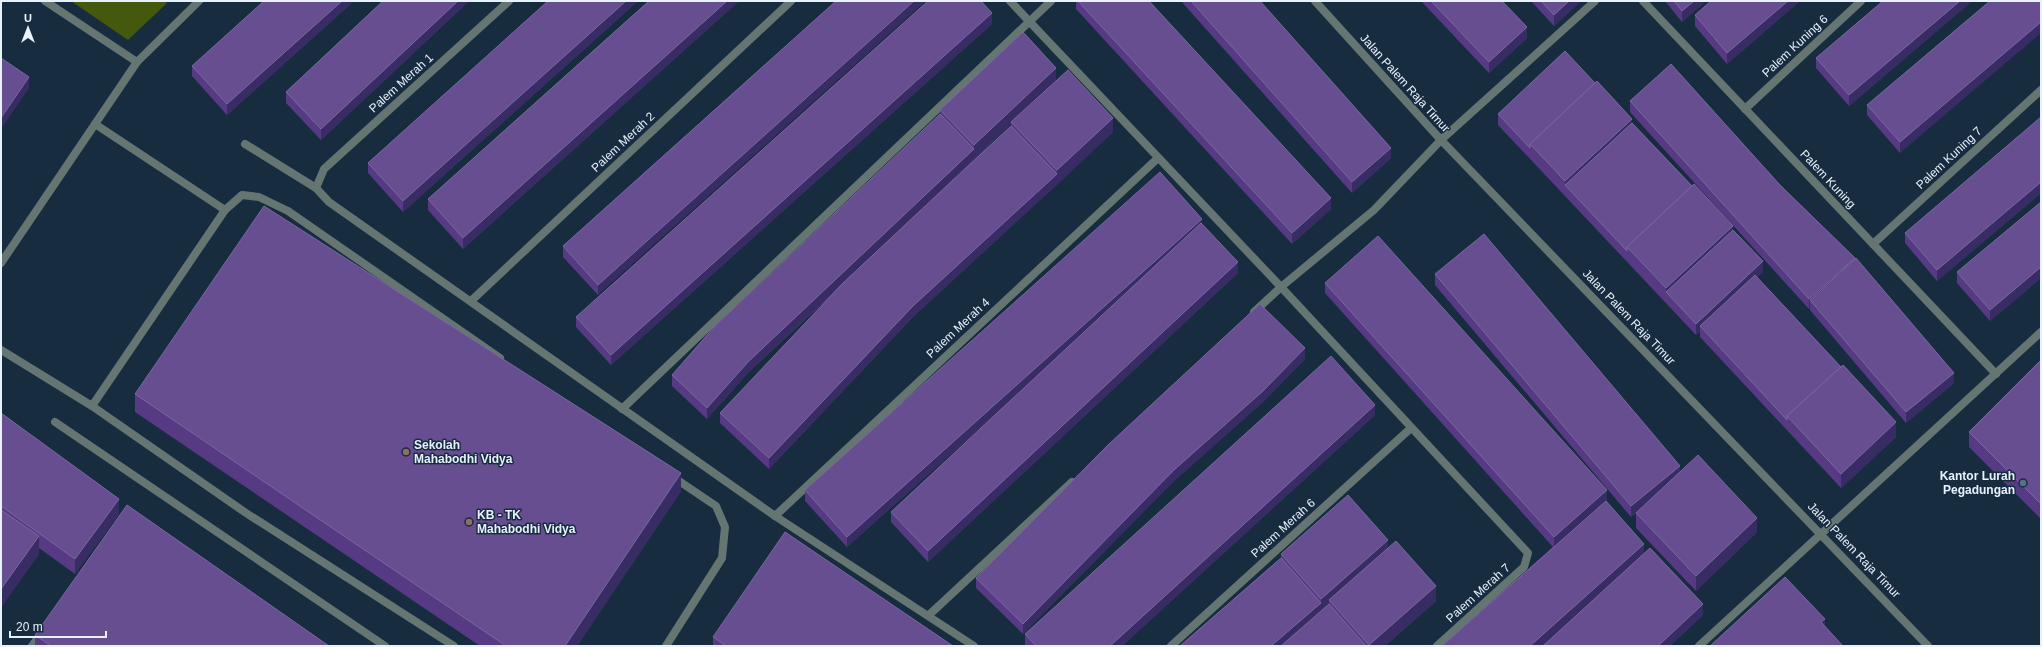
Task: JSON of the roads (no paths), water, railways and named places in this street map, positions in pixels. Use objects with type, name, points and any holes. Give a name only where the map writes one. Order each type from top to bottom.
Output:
[{"type":"street","points":[[45,1],[137,62]]},
{"type":"street","points":[[1,263],[137,62],[190,4],[199,1]]},
{"type":"street","name":"Palem Merah 1","points":[[316,188],[324,169],[509,1]]},
{"type":"street","name":"Palem Merah 2","points":[[471,301],[791,1]]},
{"type":"street","points":[[1010,1],[1281,287],[1411,428]]},
{"type":"street","points":[[622,409],[1028,21],[1051,1]]},
{"type":"street","name":"Jalan Palem Raja Timur","points":[[1315,1],[1441,140],[1822,534],[1928,646]]},
{"type":"street","points":[[1246,320],[1281,287],[1374,210],[1441,140],[1595,1]]},
{"type":"street","name":"Palem Kuning","points":[[1643,1],[1996,374]]},
{"type":"street","name":"Palem Kuning 6","points":[[1745,109],[1861,1]]},
{"type":"street","name":"Palem Kuning 7","points":[[1873,244],[2041,90]]},
{"type":"street","points":[[95,124],[225,210]]},
{"type":"street","points":[[245,144],[316,188],[329,202],[775,516],[929,615],[974,646]]},
{"type":"street","name":"Palem Merah 4","points":[[775,516],[1158,158]]},
{"type":"street","points":[[92,406],[225,210],[242,195],[259,197],[288,211],[508,363]]},
{"type":"street","points":[[1699,646],[2041,332]]},
{"type":"street","points":[[1,350],[92,406],[246,513],[454,646]]},
{"type":"street","points":[[55,422],[385,646]]},
{"type":"street","name":"Palem Merah 7","points":[[1411,428],[1528,553],[1524,567],[1438,646]]},
{"type":"street","name":"Palem Merah 6","points":[[1171,646],[1411,428]]},
{"type":"street","points":[[664,470],[716,506],[724,527],[722,558],[666,646]]},
{"type":"street","points":[[929,615],[1079,475]]},
{"type":"street","points":[[32,646],[46,627]]},
{"type":"place","name":"Sekolah Mahabodhi Vidya","points":[[406,452]]},
{"type":"place","name":"Kantor Lurah Pegadungan","points":[[2023,483]]},
{"type":"place","name":"KB - TK Mahabodhi Vidya","points":[[469,522]]}]
